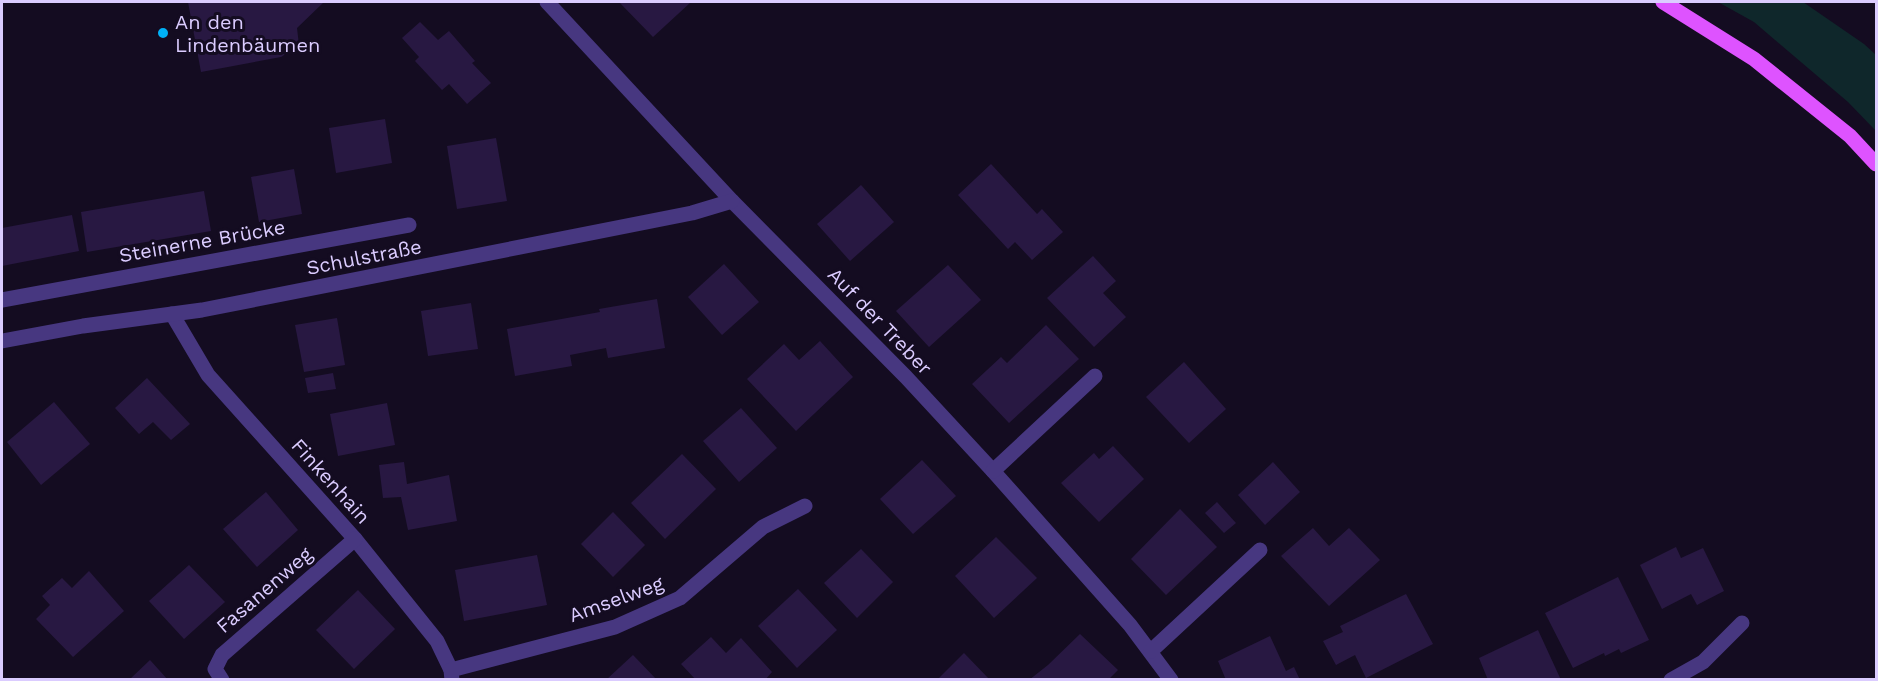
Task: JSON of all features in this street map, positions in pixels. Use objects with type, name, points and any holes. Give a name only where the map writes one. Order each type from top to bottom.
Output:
[{"type":"main road","points":[[1663,2],[1754,59],[1850,136],[1876,164]]},
{"type":"street","name":"Auf der Treber","points":[[547,2],[732,201],[906,377],[993,471],[1130,625],[1171,680]]},
{"type":"street","name":"Schulstraße","points":[[2,341],[83,326],[202,310],[692,213],[732,201]]},
{"type":"street","name":"Steinerne Brücke","points":[[2,300],[409,225]]},
{"type":"street","name":"Finkenhain","points":[[172,314],[208,375],[355,538],[437,641],[451,675]]},
{"type":"street","points":[[993,471],[1095,376]]},
{"type":"street","name":"Amselweg","points":[[451,675],[615,627],[680,598],[763,527],[805,506]]},
{"type":"street","name":"Fasanenweg","points":[[222,680],[215,669],[222,655],[355,538]]},
{"type":"street","points":[[1151,651],[1260,550]]},
{"type":"street","points":[[1671,680],[1703,662],[1742,623]]},
{"type":"green space","points":[[1718,2],[1803,2],[1864,44],[1876,55],[1876,131],[1848,102],[1754,22]]},
{"type":"building","points":[[188,2],[324,2],[297,28],[299,45],[281,57],[201,72]]},
{"type":"building","points":[[619,2],[691,2],[653,37]]},
{"type":"building","points":[[420,22],[438,40],[449,31],[475,61],[472,63],[491,83],[467,104],[449,84],[442,90],[415,61],[419,57],[402,38]]},
{"type":"building","points":[[385,119],[392,163],[336,173],[329,128]]},
{"type":"building","points":[[496,138],[507,201],[457,209],[447,146]]},
{"type":"building","points":[[991,164],[1037,214],[1042,209],[1063,232],[1032,260],[1015,242],[1008,249],[958,195]]},
{"type":"building","points":[[294,169],[302,214],[259,222],[251,177]]},
{"type":"building","points":[[861,185],[894,222],[850,261],[817,224]]},
{"type":"building","points":[[204,191],[211,231],[87,252],[81,212]]},
{"type":"building","points":[[72,215],[79,251],[2,266],[2,228]]},
{"type":"building","points":[[1093,256],[1116,281],[1103,293],[1126,317],[1094,347],[1047,298]]},
{"type":"building","points":[[724,264],[759,302],[722,335],[688,297]]},
{"type":"building","points":[[948,265],[981,300],[929,347],[896,311]]},
{"type":"building","points":[[657,299],[665,348],[608,358],[606,348],[570,355],[572,366],[515,376],[507,329]]},
{"type":"building","points":[[471,303],[478,349],[428,356],[421,311]]},
{"type":"building","points":[[337,318],[345,365],[304,372],[295,325]]},
{"type":"building","points":[[1046,325],[1079,359],[1009,423],[972,384],[1001,357],[1007,363]]},
{"type":"building","points":[[820,341],[853,377],[796,431],[747,379],[784,344],[799,360]]},
{"type":"building","points":[[1184,362],[1226,409],[1189,443],[1146,397]]},
{"type":"building","points":[[333,373],[336,389],[308,393],[305,378]]},
{"type":"building","points":[[147,378],[190,424],[171,440],[153,422],[139,434],[115,408]]},
{"type":"building","points":[[54,402],[90,444],[41,485],[7,442]]},
{"type":"building","points":[[387,403],[395,445],[338,456],[330,414]]},
{"type":"building","points":[[741,408],[777,448],[739,482],[703,441]]},
{"type":"building","points":[[1113,446],[1144,479],[1099,522],[1061,483],[1094,453],[1099,459]]},
{"type":"building","points":[[682,454],[716,489],[665,539],[631,503]]},
{"type":"building","points":[[922,460],[956,496],[913,534],[880,499]]},
{"type":"building","points":[[404,462],[407,484],[449,475],[457,521],[408,530],[401,497],[383,498],[379,465]]},
{"type":"building","points":[[1273,462],[1300,492],[1265,525],[1238,495]]},
{"type":"building","points":[[266,492],[298,530],[257,567],[223,529]]},
{"type":"building","points":[[1217,502],[1236,523],[1224,533],[1205,513]]},
{"type":"building","points":[[1180,509],[1217,547],[1166,595],[1131,559]]},
{"type":"building","points":[[613,512],[645,545],[613,577],[581,544]]},
{"type":"building","points":[[1313,528],[1329,546],[1349,528],[1380,560],[1329,606],[1281,556]]},
{"type":"building","points":[[996,537],[1037,578],[994,618],[955,576]]},
{"type":"building","points":[[1676,547],[1681,558],[1703,548],[1724,591],[1697,605],[1691,594],[1662,609],[1640,565]]},
{"type":"building","points":[[861,549],[893,582],[857,618],[824,583]]},
{"type":"building","points":[[537,555],[547,605],[464,621],[455,570]]},
{"type":"building","points":[[189,565],[225,602],[184,639],[149,601]]},
{"type":"building","points":[[89,571],[124,611],[73,657],[36,619],[50,605],[42,596],[62,578],[72,588]]},
{"type":"building","points":[[1618,577],[1649,640],[1621,653],[1619,649],[1605,656],[1604,653],[1573,668],[1545,613]]},
{"type":"building","points":[[798,589],[837,630],[797,668],[758,626]]},
{"type":"building","points":[[358,590],[395,629],[354,669],[316,630]]},
{"type":"building","points":[[1406,594],[1433,644],[1366,678],[1355,655],[1336,665],[1323,641],[1343,632],[1340,626]]},
{"type":"building","points":[[1538,630],[1561,680],[1488,680],[1479,658]]},
{"type":"building","points":[[1080,634],[1118,670],[1108,680],[1029,680],[1048,665]]},
{"type":"building","points":[[1270,636],[1286,671],[1294,667],[1300,680],[1226,680],[1218,661]]},
{"type":"building","points":[[711,637],[726,653],[741,638],[772,672],[765,680],[696,680],[681,664]]},
{"type":"building","points":[[964,653],[990,680],[937,680]]},
{"type":"building","points":[[633,655],[657,680],[606,680]]},
{"type":"building","points":[[150,660],[168,680],[129,680]]},
{"type":"place","name":"An den Lindenbäumen","points":[[163,33]]}]
